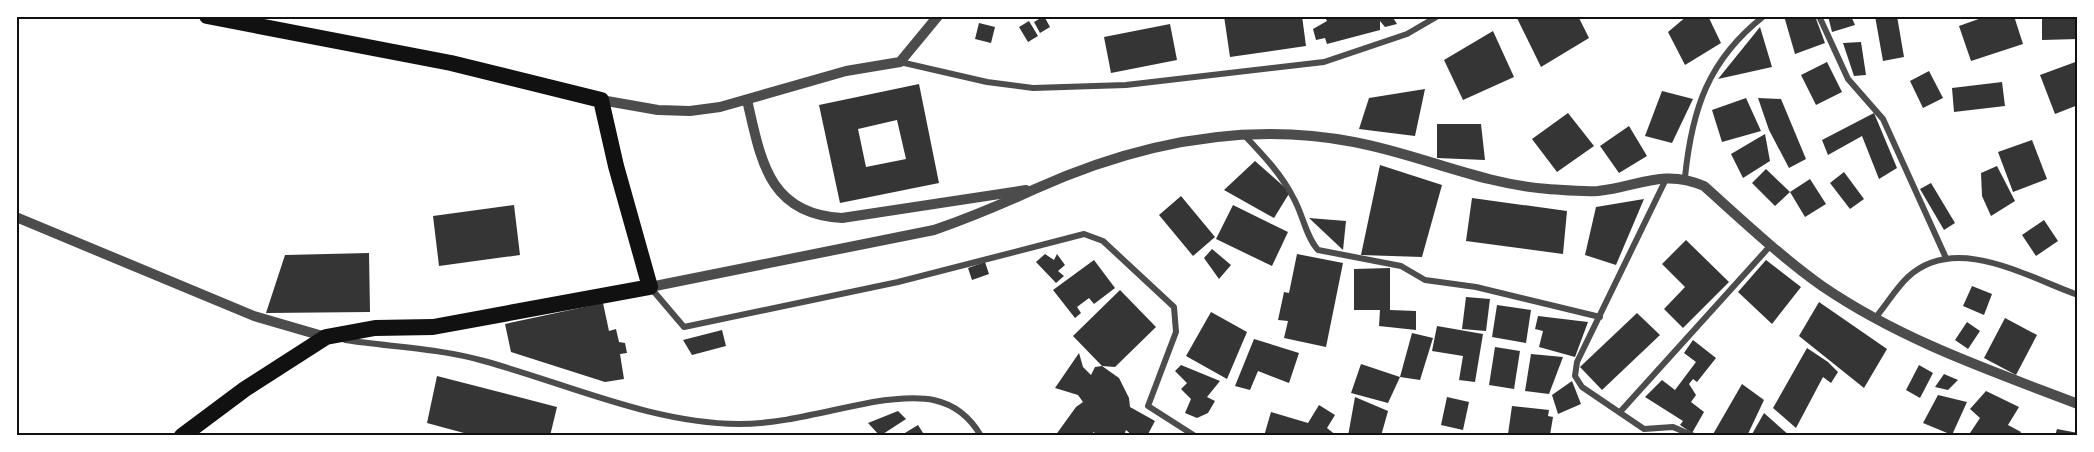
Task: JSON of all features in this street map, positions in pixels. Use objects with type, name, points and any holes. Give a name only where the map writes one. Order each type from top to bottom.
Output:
[{"type":"highway","points":[[182,435],[245,389],[326,337],[375,328],[432,327],[650,287],[616,166],[601,100],[451,63],[207,16]]},
{"type":"street","points":[[900,62],[938,16]]},
{"type":"street","points":[[601,100],[658,110],[690,111],[747,100],[846,71],[900,62],[987,82],[1033,88],[1126,85],[1324,62],[1407,34],[1438,16]]},
{"type":"street","points":[[1685,177],[1697,112],[1711,73],[1737,39],[1764,16]]},
{"type":"street","points":[[1819,16],[1848,79],[1882,119],[1946,258]]},
{"type":"street","points":[[747,100],[763,164],[781,193],[799,209],[819,216],[842,218],[1035,189]]},
{"type":"street","points":[[1196,435],[1148,406],[1176,332],[1174,308],[1103,241],[1084,234],[898,282],[684,327],[650,287],[934,230],[990,210],[1035,189],[1144,150],[1198,138],[1242,134],[1353,142],[1457,172],[1546,189],[1597,191],[1667,177],[1685,177],[1704,186],[1822,286],[1941,352],[2078,404]]},
{"type":"street","points":[[1242,134],[1281,176],[1318,250],[1392,263],[1425,280],[1476,287],[1600,316]]},
{"type":"street","points":[[1667,177],[1577,362],[1575,376],[1582,387],[1646,432],[1673,427],[1694,435]]},
{"type":"street","points":[[16,218],[254,316],[326,337],[433,351],[480,360],[637,408],[719,423],[761,422],[873,402],[908,398],[927,399],[958,408],[974,423],[981,435]]},
{"type":"street","points":[[1620,412],[1771,245]]},
{"type":"street","points":[[1876,317],[1908,277],[1928,264],[1946,258],[1968,258],[1999,266],[2078,295]]},
{"type":"building","points":[[1044,16],[1050,27],[1040,33],[1034,22]]},
{"type":"building","points":[[1224,16],[1302,16],[1306,46],[1230,57]]},
{"type":"building","points":[[1324,16],[1392,16],[1397,24],[1385,27],[1380,21],[1380,30],[1327,44],[1325,38],[1316,40],[1313,29],[1327,21]]},
{"type":"building","points":[[1516,16],[1578,16],[1589,38],[1541,67]]},
{"type":"building","points":[[1687,16],[1708,16],[1721,43],[1685,65],[1668,32]]},
{"type":"building","points":[[1784,16],[1815,16],[1825,43],[1795,54]]},
{"type":"building","points":[[1828,16],[1851,16],[1855,25],[1832,32]]},
{"type":"building","points":[[1875,16],[1897,16],[1904,57],[1883,61]]},
{"type":"building","points":[[1987,16],[2014,16],[2023,44],[1971,61],[1959,26]]},
{"type":"building","points":[[2042,16],[2078,16],[2078,39],[2042,40]]},
{"type":"building","points":[[1029,21],[1038,36],[1028,42],[1019,27]]},
{"type":"building","points":[[979,23],[995,27],[991,43],[975,39]]},
{"type":"building","points":[[1170,24],[1177,60],[1111,73],[1104,37]]},
{"type":"building","points":[[1760,27],[1772,67],[1718,79]]},
{"type":"building","points":[[1493,31],[1514,77],[1463,100],[1444,60]]},
{"type":"building","points":[[1861,42],[1866,75],[1854,76],[1843,43]]},
{"type":"building","points":[[2078,61],[2078,105],[2055,114],[2040,75]]},
{"type":"building","points":[[1827,62],[1842,92],[1816,105],[1801,75]]},
{"type":"building","points":[[1929,71],[1943,98],[1923,108],[1910,81]]},
{"type":"building","points":[[2002,82],[2005,106],[1954,112],[1952,88]]},
{"type":"building","points":[[919,84],[939,183],[840,203],[819,105]],"holes":[[[897,120],[906,159],[866,167],[858,129]]]},
{"type":"building","points":[[1425,89],[1415,136],[1359,129],[1369,98]]},
{"type":"building","points":[[1662,91],[1693,99],[1672,143],[1645,136]]},
{"type":"building","points":[[1746,98],[1761,131],[1722,142],[1712,110]]},
{"type":"building","points":[[1758,98],[1781,99],[1806,159],[1789,168],[1769,130]]},
{"type":"building","points":[[1568,113],[1594,146],[1557,172],[1532,139]]},
{"type":"building","points":[[1874,113],[1897,168],[1879,179],[1862,136],[1828,155],[1822,140]]},
{"type":"building","points":[[1437,124],[1481,124],[1485,160],[1437,158]]},
{"type":"building","points":[[1629,126],[1647,156],[1619,173],[1600,146]]},
{"type":"building","points":[[1765,134],[1770,161],[1743,178],[1731,154]]},
{"type":"building","points":[[2032,140],[2047,179],[2013,192],[1998,152]]},
{"type":"building","points":[[1255,161],[1290,192],[1274,218],[1224,190]]},
{"type":"building","points":[[1380,165],[1442,185],[1422,257],[1361,255]]},
{"type":"building","points":[[1997,166],[2015,201],[1991,216],[1982,196],[1981,173]]},
{"type":"building","points":[[1766,169],[1790,192],[1775,206],[1752,183]]},
{"type":"building","points":[[1844,172],[1864,199],[1850,209],[1830,183]]},
{"type":"building","points":[[1810,179],[1826,204],[1805,217],[1790,192]]},
{"type":"building","points":[[1931,183],[1955,223],[1944,230],[1920,189]]},
{"type":"building","points":[[1181,196],[1215,237],[1193,256],[1159,215]]},
{"type":"building","points":[[1472,198],[1567,211],[1563,254],[1466,241]]},
{"type":"building","points":[[1644,199],[1616,265],[1585,255],[1596,207]]},
{"type":"building","points":[[514,205],[520,255],[439,266],[433,216]]},
{"type":"building","points":[[1233,205],[1288,232],[1272,266],[1216,239]]},
{"type":"building","points":[[1309,218],[1346,221],[1343,250]]},
{"type":"building","points":[[2044,220],[2058,241],[2036,256],[2022,235]]},
{"type":"building","points":[[1686,240],[1729,282],[1683,328],[1664,309],[1685,287],[1662,264]]},
{"type":"building","points":[[1212,249],[1231,265],[1219,279],[1204,258]]},
{"type":"building","points":[[369,253],[370,312],[266,313],[285,255]]},
{"type":"building","points":[[1045,254],[1054,260],[1057,254],[1065,265],[1058,271],[1064,276],[1056,283],[1036,262]]},
{"type":"building","points":[[1297,254],[1343,263],[1326,347],[1284,338],[1288,321],[1278,320],[1284,292],[1289,293]]},
{"type":"building","points":[[1094,260],[1115,288],[1094,304],[1089,298],[1077,307],[1081,313],[1075,318],[1053,290]]},
{"type":"building","points":[[1766,260],[1801,287],[1772,324],[1738,292]]},
{"type":"building","points":[[985,262],[989,274],[972,280],[968,268]]},
{"type":"building","points":[[1390,268],[1390,310],[1416,311],[1416,330],[1379,326],[1380,310],[1354,310],[1354,269]]},
{"type":"building","points":[[1972,286],[1992,294],[1984,315],[1963,306]]},
{"type":"building","points":[[1120,290],[1156,327],[1115,367],[1102,366],[1073,336]]},
{"type":"building","points":[[1466,297],[1490,299],[1486,331],[1462,329]]},
{"type":"building","points":[[1819,302],[1887,349],[1864,388],[1799,336]]},
{"type":"building","points":[[603,303],[609,331],[616,329],[619,342],[625,343],[627,353],[620,354],[624,379],[605,382],[511,352],[505,324]]},
{"type":"building","points":[[1497,305],[1531,310],[1526,343],[1492,337]]},
{"type":"building","points":[[1211,312],[1247,332],[1227,379],[1186,356]]},
{"type":"building","points":[[1637,313],[1660,335],[1602,390],[1580,367]]},
{"type":"building","points":[[1538,316],[1588,322],[1575,357],[1539,347],[1543,331],[1535,329]]},
{"type":"building","points":[[2005,318],[2037,335],[2016,375],[1984,358]]},
{"type":"building","points":[[1967,322],[1980,331],[1968,349],[1955,340]]},
{"type":"building","points":[[1437,326],[1483,334],[1475,382],[1459,380],[1463,356],[1432,351]]},
{"type":"building","points":[[722,330],[726,346],[692,355],[683,340]]},
{"type":"building","points":[[1412,333],[1433,338],[1420,380],[1400,377]]},
{"type":"building","points":[[1254,339],[1299,353],[1289,383],[1258,371],[1250,390],[1235,386]]},
{"type":"building","points":[[1693,340],[1716,358],[1697,382],[1693,379],[1689,384],[1696,395],[1691,402],[1704,412],[1692,433],[1680,425],[1683,421],[1645,397],[1662,380],[1675,390],[1696,362],[1684,353]]},
{"type":"building","points":[[1495,347],[1520,351],[1514,389],[1489,385]]},
{"type":"building","points":[[1807,348],[1838,372],[1831,383],[1823,377],[1796,428],[1773,408]]},
{"type":"building","points":[[1079,353],[1083,367],[1091,375],[1095,367],[1102,366],[1119,378],[1129,398],[1130,407],[1155,421],[1147,436],[1133,436],[1126,430],[1124,436],[1101,436],[1093,432],[1094,436],[1055,436],[1076,407],[1083,402],[1078,395],[1055,388]]},
{"type":"building","points":[[1531,354],[1563,357],[1549,394],[1525,391]]},
{"type":"building","points":[[1361,364],[1400,377],[1388,403],[1351,393]]},
{"type":"building","points":[[1181,365],[1220,381],[1207,397],[1215,401],[1208,413],[1197,418],[1185,413],[1191,399],[1181,389],[1187,383],[1175,371]]},
{"type":"building","points":[[1919,365],[1933,373],[1920,398],[1906,390]]},
{"type":"building","points":[[1944,374],[1958,380],[1948,390],[1935,387]]},
{"type":"building","points":[[437,376],[557,407],[550,436],[475,436],[427,423]]},
{"type":"building","points":[[1572,381],[1581,404],[1558,414],[1552,395]]},
{"type":"building","points":[[1742,384],[1764,400],[1747,436],[1712,436]]},
{"type":"building","points":[[1986,391],[2019,407],[2008,425],[2021,432],[2019,436],[1968,436],[1980,418],[1970,409]]},
{"type":"building","points":[[1938,395],[1967,402],[1952,435],[1923,423]]},
{"type":"building","points":[[1355,397],[1388,411],[1381,436],[1348,436]]},
{"type":"building","points":[[1447,397],[1469,402],[1463,430],[1441,425]]},
{"type":"building","points":[[1319,405],[1335,415],[1327,428],[1337,436],[1264,436],[1271,412],[1308,423]]},
{"type":"building","points":[[1512,406],[1549,410],[1548,416],[1553,417],[1550,435],[1508,434]]},
{"type":"building","points":[[898,411],[906,419],[880,436],[868,423]]},
{"type":"building","points":[[1764,413],[1790,436],[1751,436]]},
{"type":"building","points":[[918,425],[925,436],[900,436]]},
{"type":"building","points":[[2057,429],[2078,433],[2078,436],[2055,436]]}]
